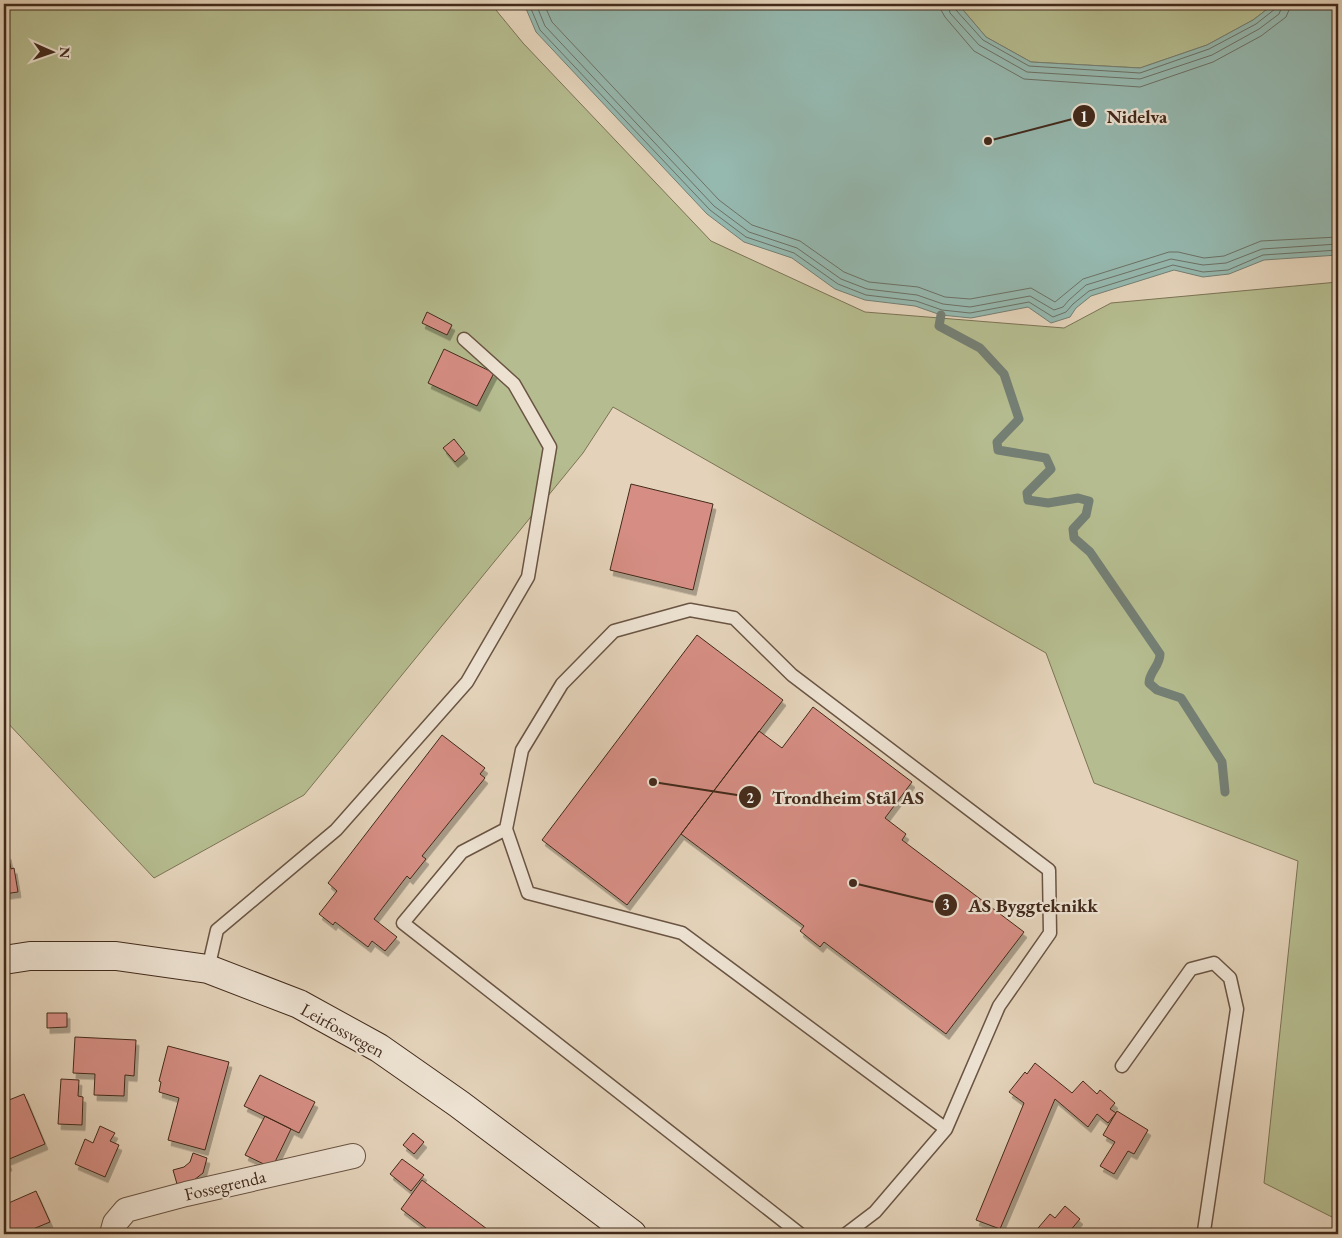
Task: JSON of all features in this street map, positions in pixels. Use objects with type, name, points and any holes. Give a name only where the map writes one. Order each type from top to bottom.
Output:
[{"type":"street","name":"Leirfossvegen","points":[[4,960],[30,956],[116,956],[208,969],[299,1004],[379,1048],[459,1104],[632,1234]]},
{"type":"street","name":"Fossegrenda","points":[[112,1234],[115,1223],[126,1210],[186,1194],[353,1156]]},
{"type":"lane","points":[[208,969],[217,930],[336,830],[467,682],[528,577],[550,447],[514,384],[464,339]]},
{"type":"lane","points":[[846,1234],[876,1212],[946,1128],[999,1006],[1050,933],[1049,870],[792,675],[734,618],[690,610],[614,631],[562,684],[522,750],[506,829],[528,893],[682,933],[946,1128]]},
{"type":"lane","points":[[506,829],[462,852],[403,924],[800,1234]]},
{"type":"lane","points":[[1122,1066],[1191,969],[1214,963],[1230,978],[1237,1009],[1204,1231],[1201,1234]]},
{"type":"green space","points":[[4,4],[491,4],[523,43],[711,241],[865,312],[1064,328],[1111,303],[1338,282],[1338,1220],[1264,1183],[1298,861],[1094,783],[1046,653],[613,407],[583,453],[304,795],[154,878],[4,719]]},
{"type":"green space","points":[[958,4],[1274,4],[1253,20],[1207,45],[1140,68],[1031,62],[986,37]]},
{"type":"water","points":[[524,4],[958,4],[986,37],[1031,62],[1140,68],[1207,45],[1253,20],[1274,4],[1338,4],[1338,255],[1264,260],[1229,274],[1203,277],[1174,270],[1091,296],[1076,308],[1070,317],[1051,323],[1028,307],[971,318],[941,315],[915,306],[865,300],[835,289],[792,258],[744,242],[707,214],[536,32]]},
{"type":"building","points":[[427,312],[452,325],[447,335],[422,323]]},
{"type":"building","points":[[444,349],[494,373],[477,406],[428,383]]},
{"type":"building","points":[[454,439],[465,453],[455,462],[443,448]]},
{"type":"building","points":[[631,484],[713,504],[693,590],[610,570]]},
{"type":"building","points":[[697,635],[783,700],[627,905],[542,840]]},
{"type":"building","points":[[813,707],[912,782],[885,818],[906,834],[902,840],[1024,932],[946,1034],[824,942],[820,947],[800,931],[804,926],[681,834],[759,731],[782,748]]},
{"type":"building","points":[[442,735],[485,768],[480,774],[485,778],[422,856],[426,859],[410,879],[407,876],[374,919],[397,937],[385,951],[372,941],[368,947],[335,922],[333,925],[319,914],[337,891],[328,883]]},
{"type":"building","points":[[8,854],[11,869],[14,868],[18,892],[4,894],[4,855]]},
{"type":"building","points":[[47,1013],[67,1013],[67,1027],[47,1028]]},
{"type":"building","points":[[75,1037],[136,1040],[134,1076],[125,1075],[124,1096],[94,1095],[95,1074],[73,1073]]},
{"type":"building","points":[[168,1046],[229,1062],[205,1150],[168,1140],[179,1098],[159,1092],[161,1082],[159,1081]]},
{"type":"building","points":[[1035,1063],[1072,1093],[1083,1081],[1097,1094],[1100,1090],[1115,1103],[1110,1109],[1116,1113],[1108,1123],[1097,1114],[1088,1127],[1055,1099],[1000,1229],[976,1220],[1024,1103],[1009,1092]]},
{"type":"building","points":[[260,1075],[315,1102],[299,1133],[244,1106]]},
{"type":"building","points":[[61,1079],[79,1080],[78,1096],[83,1097],[82,1125],[58,1124]]},
{"type":"building","points":[[24,1094],[45,1144],[7,1160],[9,1165],[4,1168],[4,1121],[8,1119],[4,1109],[4,1102]]},
{"type":"building","points":[[1117,1111],[1148,1130],[1134,1154],[1128,1151],[1114,1174],[1100,1166],[1115,1142],[1103,1135]]},
{"type":"building","points":[[265,1116],[291,1129],[272,1168],[245,1155]]},
{"type":"building","points":[[100,1126],[115,1133],[110,1141],[119,1145],[105,1177],[75,1164],[85,1139],[93,1143]]},
{"type":"building","points":[[413,1133],[424,1142],[414,1154],[403,1145]]},
{"type":"building","points":[[193,1153],[207,1158],[203,1173],[194,1180],[177,1184],[173,1170],[184,1167],[190,1162]]},
{"type":"building","points":[[402,1159],[424,1175],[411,1191],[390,1174]]},
{"type":"building","points":[[422,1180],[487,1229],[483,1234],[427,1234],[430,1231],[401,1209]]},
{"type":"building","points":[[36,1191],[50,1222],[21,1234],[4,1234],[4,1205]]},
{"type":"building","points":[[1065,1206],[1080,1219],[1069,1232],[1071,1234],[1033,1234],[1050,1214],[1055,1218]]},
{"type":"waterway","points":[[941,315],[939,326],[980,348],[1004,374],[1019,419],[997,442],[998,450],[1046,458],[1051,469],[1027,493],[1028,500],[1048,503],[1078,498],[1089,501],[1086,515],[1073,529],[1074,538],[1090,552],[1160,654],[1149,683],[1157,690],[1181,698],[1222,762],[1225,792]]},
{"type":"place","name":"Nidelva","points":[[988,141]]},
{"type":"place","name":"Trondheim Stål AS","points":[[653,782]]},
{"type":"place","name":"AS Byggteknikk","points":[[853,883]]}]
